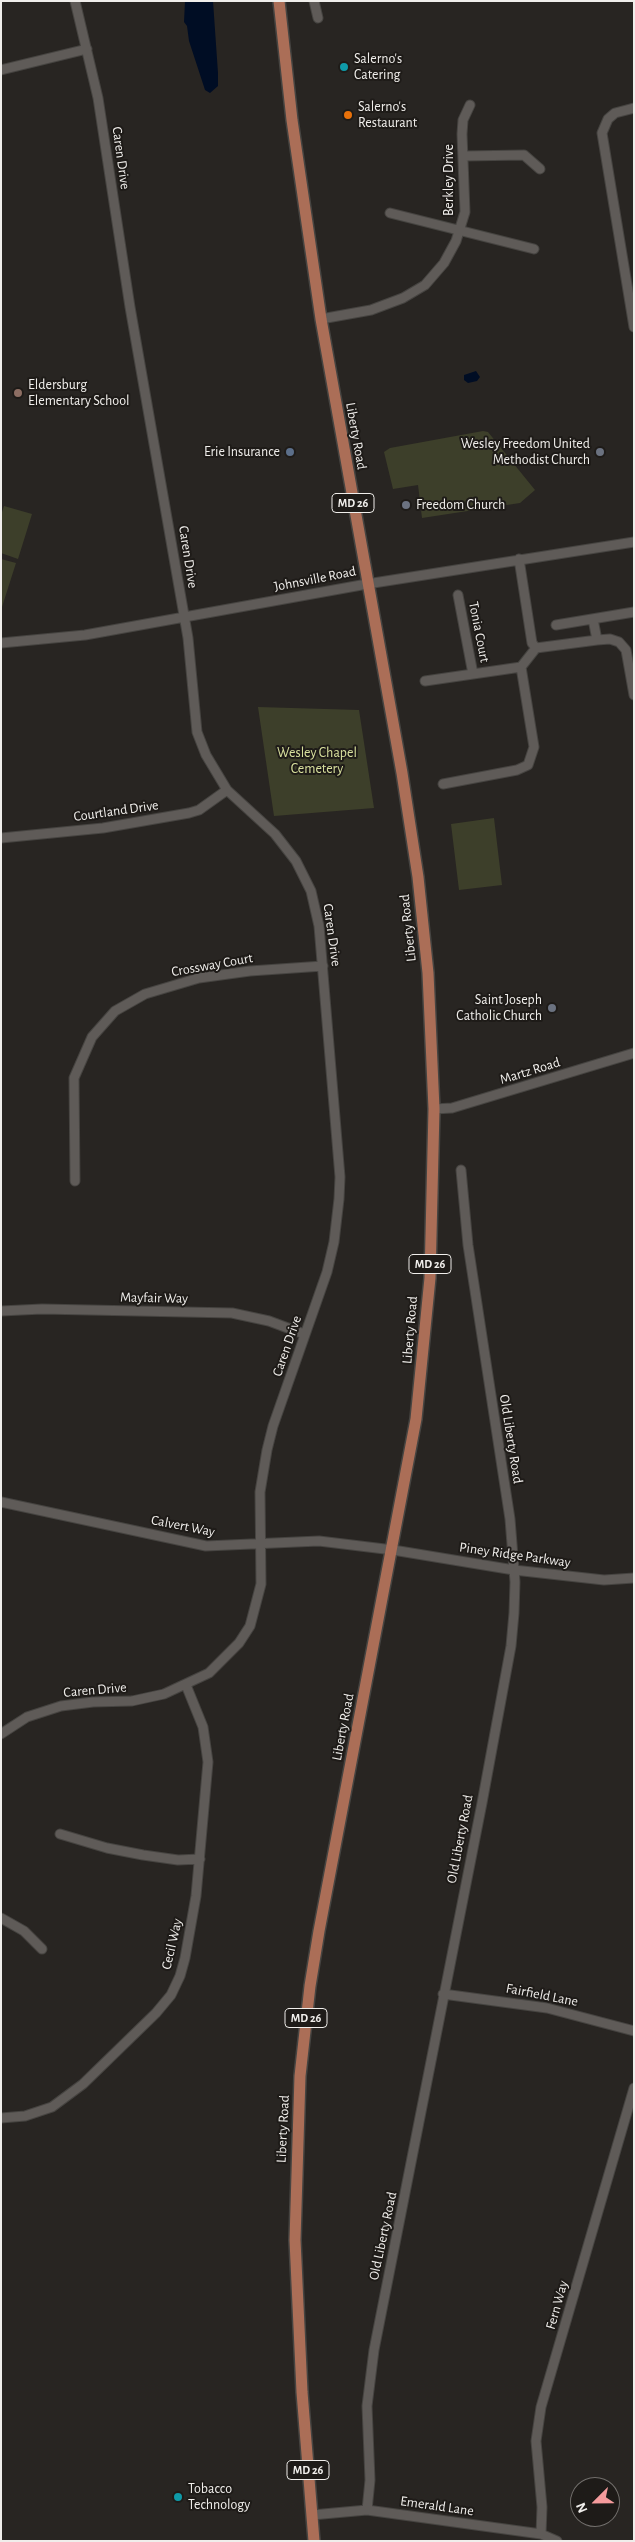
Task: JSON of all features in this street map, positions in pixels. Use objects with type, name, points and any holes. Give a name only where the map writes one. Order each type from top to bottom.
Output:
[{"type":"main road","name":"Liberty Road","points":[[279,1],[292,120],[321,319],[418,877],[428,973],[434,1109],[432,1222],[423,1359],[416,1419],[393,1550],[319,1930],[310,1986],[300,2076],[295,2240],[302,2382],[314,2541]]},
{"type":"street","name":"Caren Drive","points":[[1,1734],[27,1717],[46,1710],[76,1703],[145,1699],[186,1685],[209,1673],[239,1644],[250,1626],[261,1584],[260,1492],[267,1450],[273,1426],[304,1334],[327,1272],[334,1242],[340,1199],[340,1178],[319,926],[304,874],[287,847],[227,790],[206,755],[197,732],[184,618],[131,316],[98,98],[75,1]]},
{"type":"street","points":[[314,1],[318,18]]},
{"type":"street","points":[[1,70],[87,49]]},
{"type":"street","name":"Berkley Drive","points":[[321,319],[371,310],[413,292],[424,284],[444,263],[460,231],[465,212],[464,120],[470,105]]},
{"type":"street","points":[[634,108],[615,113],[608,119],[602,133],[634,326]]},
{"type":"street","points":[[464,156],[524,155],[540,169]]},
{"type":"street","points":[[390,213],[534,249]]},
{"type":"street","name":"Johnsville Road","points":[[1,643],[54,640],[367,584],[634,542]]},
{"type":"street","points":[[519,559],[532,644],[536,648]]},
{"type":"street","name":"Tonia Court","points":[[458,595],[473,674]]},
{"type":"street","points":[[556,625],[634,612]]},
{"type":"street","points":[[593,619],[597,640]]},
{"type":"street","points":[[443,784],[517,770],[528,765],[534,747],[521,667],[536,648],[610,639],[619,642],[630,649],[634,694]]},
{"type":"street","name":"Tonia Court","points":[[425,681],[521,667]]},
{"type":"street","name":"Courtland Drive","points":[[1,838],[103,828],[188,813],[206,806],[227,790]]},
{"type":"street","name":"Crossway Court","points":[[75,1181],[74,1078],[79,1062],[92,1037],[115,1011],[145,994],[200,978],[250,971],[323,966]]},
{"type":"street","name":"Martz Road","points":[[434,1109],[452,1108],[634,1053]]},
{"type":"street","name":"Old Liberty Road","points":[[367,2510],[370,2480],[366,2420],[368,2386],[511,1646],[514,1613],[514,1570],[510,1519],[466,1236],[461,1170]]},
{"type":"street","name":"Mayfair Way","points":[[1,1311],[42,1309],[232,1313],[263,1319],[304,1334]]},
{"type":"street","name":"Calvert Way","points":[[1,1502],[194,1545],[219,1547],[319,1541],[393,1550]]},
{"type":"street","name":"Piney Ridge Parkway","points":[[393,1550],[514,1570],[604,1580],[634,1578]]},
{"type":"street","name":"Cecil Way","points":[[1,2118],[36,2113],[59,2102],[112,2058],[163,2005],[178,1981],[186,1958],[200,1859],[208,1762],[202,1727],[186,1685]]},
{"type":"street","points":[[60,1834],[107,1848],[143,1855],[178,1860],[200,1859]]},
{"type":"street","points":[[1,1918],[24,1932],[42,1948]]},
{"type":"street","name":"Fairfield Lane","points":[[444,1994],[547,2008],[634,2031]]},
{"type":"street","name":"Fern Way","points":[[541,2534],[542,2507],[536,2441],[539,2413],[634,2088]]},
{"type":"street","name":"Emerald Lane","points":[[312,2515],[367,2510],[541,2534],[557,2541]]},
{"type":"green space","points":[[483,431],[488,432],[535,490],[520,503],[422,518],[418,485],[393,489],[384,452],[390,448]]},
{"type":"green space","points":[[4,506],[32,514],[18,559],[1,553],[1,515]]},
{"type":"green space","points":[[1,559],[16,563],[2,607],[1,607]]},
{"type":"green space","name":"Wesley Chapel Cemetery","points":[[258,707],[359,710],[374,808],[274,816]]},
{"type":"green space","points":[[494,818],[502,885],[459,890],[451,824]]},
{"type":"water","points":[[185,1],[213,1],[218,86],[210,93],[205,90],[189,41],[187,26],[184,22]]},
{"type":"water","points":[[476,371],[480,377],[477,381],[468,383],[464,380],[464,375]]},
{"type":"place","name":"Salerno's Catering","points":[[344,67]]},
{"type":"place","name":"Salerno's Restaurant","points":[[348,115]]},
{"type":"place","name":"Eldersburg Elementary School","points":[[18,393]]},
{"type":"place","name":"Erie Insurance","points":[[290,452]]},
{"type":"place","name":"Wesley Freedom United Methodist Church","points":[[600,452]]},
{"type":"place","name":"Freedom Church","points":[[406,505]]},
{"type":"place","name":"Saint Joseph Catholic Church","points":[[552,1008]]},
{"type":"place","name":"Tobacco Technology","points":[[178,2497]]}]
